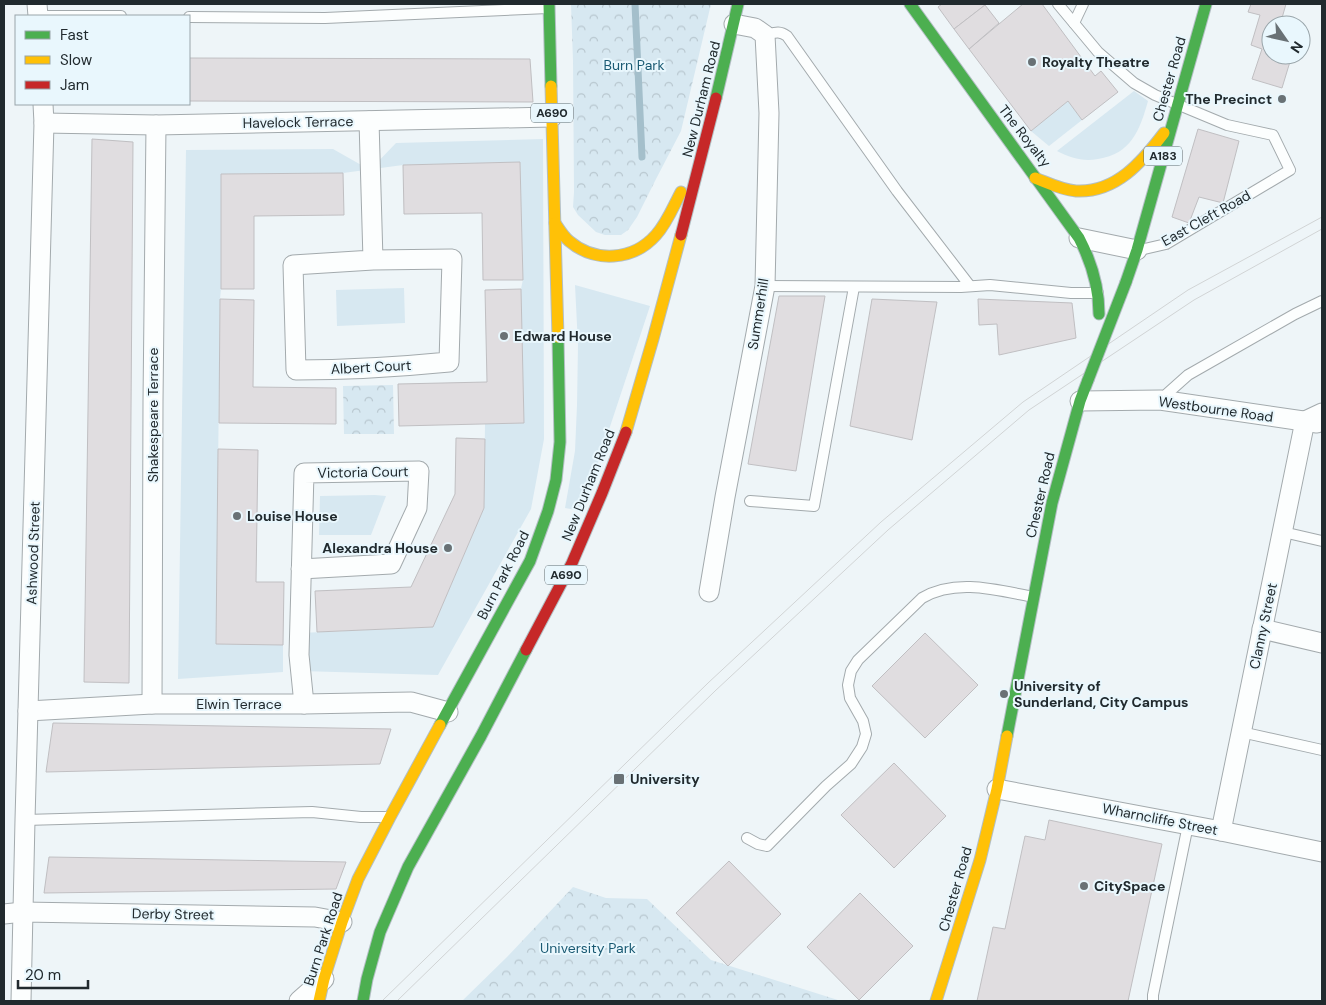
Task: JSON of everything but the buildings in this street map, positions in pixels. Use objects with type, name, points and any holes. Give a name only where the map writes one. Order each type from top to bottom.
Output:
[{"type":"main road","name":"New Durham Road","points":[[363,1001],[380,932],[408,867],[481,736],[572,563],[628,426],[704,146],[738,4]]},
{"type":"main road","name":"Chester Road","points":[[936,1001],[980,860],[997,789],[1052,503],[1080,401],[1137,250],[1206,4]]},
{"type":"main road","name":"The Royalty","points":[[912,5],[1035,178],[1048,184],[1079,191],[1094,190],[1121,179],[1138,165],[1172,122]]},
{"type":"main road","name":"Burn Park Road","points":[[319,1001],[342,922],[358,879],[530,561],[548,516],[556,480],[560,437],[549,6]]},
{"type":"main road","name":"A690","points":[[555,223],[568,240],[579,249],[592,255],[618,257],[630,254],[651,241],[659,232],[667,220],[704,146]]},
{"type":"main road","points":[[1035,178],[1079,238],[1089,256],[1095,274],[1099,293],[1099,314],[1088,380]]},
{"type":"street","points":[[734,24],[755,28],[765,35]]},
{"type":"street","name":"Summerhill","points":[[709,592],[765,286],[769,112],[765,35]]},
{"type":"street","name":"Ashwood Street","points":[[21,1001],[43,105]]},
{"type":"street","name":"Havelock Terrace","points":[[44,123],[156,125],[552,117]]},
{"type":"street","points":[[369,121],[373,260]]},
{"type":"street","name":"Shakespeare Terrace","points":[[152,704],[156,125]]},
{"type":"street","name":"East Cleft Road","points":[[1079,238],[1137,250]]},
{"type":"street","name":"Albert Court","points":[[452,259],[450,362],[365,369],[296,370],[293,265],[373,260],[452,259]]},
{"type":"street","name":"Westbourne Road","points":[[1080,401],[1160,400],[1317,419]]},
{"type":"street","name":"Clanny Street","points":[[1221,831],[1282,532],[1317,419]]},
{"type":"street","name":"Victoria Court","points":[[301,569],[391,564],[417,508],[419,471],[304,473],[301,569],[299,655],[304,704]]},
{"type":"street","points":[[1262,629],[1322,642]]},
{"type":"street","name":"Elwin Terrace","points":[[28,711],[152,704],[411,702],[448,712]]},
{"type":"street","name":"Wharncliffe Street","points":[[997,789],[1322,852]]},
{"type":"street","name":"Derby Street","points":[[4,914],[23,912],[315,917],[342,922]]},
{"type":"street","points":[[299,1001],[324,979]]},
{"type":"lane","points":[[1058,4],[1098,52],[1134,83],[1177,105]]},
{"type":"lane","points":[[1074,23],[1083,4]]},
{"type":"lane","points":[[190,17],[325,18],[549,6]]},
{"type":"lane","points":[[765,35],[778,32],[788,36],[897,191],[970,286]]},
{"type":"lane","name":"East Cleft Road","points":[[1137,250],[1166,244],[1290,170],[1273,135],[1227,125],[1177,105]]},
{"type":"lane","points":[[765,286],[990,285],[1071,293],[1099,293]]},
{"type":"lane","points":[[750,501],[814,506],[854,286]]},
{"type":"lane","points":[[1160,400],[1188,375],[1295,314],[1322,301]]},
{"type":"lane","points":[[1282,532],[1322,541]]},
{"type":"lane","points":[[747,838],[767,846],[826,786],[851,764],[862,746],[866,734],[863,721],[850,698],[848,685],[851,670],[858,660],[922,598],[932,592],[963,586],[1034,597]]},
{"type":"lane","points":[[1242,732],[1322,750]]},
{"type":"lane","points":[[24,820],[312,812],[361,817],[390,817]]},
{"type":"lane","points":[[1153,1001],[1188,825]]},
{"type":"green space","name":"Burn Park","points":[[571,4],[711,4],[681,131],[637,217],[628,230],[621,235],[605,235],[596,232],[578,215],[573,207]]},
{"type":"green space","points":[[1134,91],[1148,101],[1137,131],[1119,152],[1087,160],[1067,156],[1057,151]]},
{"type":"green space","points":[[1068,101],[1082,120],[1049,146],[1031,131]]},
{"type":"green space","points":[[543,139],[544,439],[531,509],[438,675],[301,671],[300,633],[433,627],[484,508],[485,424],[524,423],[520,162],[403,165],[371,169],[396,143]]},
{"type":"green space","points":[[333,149],[369,170],[343,173],[221,174],[216,644],[283,645],[283,672],[178,679],[186,150]]},
{"type":"green space","points":[[575,285],[650,306],[582,511],[565,508],[575,451],[578,345]]},
{"type":"green space","points":[[404,288],[405,323],[337,326],[336,290]]},
{"type":"green space","points":[[393,385],[394,434],[344,434],[343,386]]},
{"type":"green space","points":[[320,496],[386,496],[371,535],[319,535]]},
{"type":"green space","name":"University Park","points":[[573,887],[606,898],[647,899],[711,960],[841,1001],[462,1001],[507,957]]},
{"type":"waterway","points":[[635,4],[642,157]]},
{"type":"tram line","points":[[382,1001],[708,683],[881,522],[1023,402],[1188,290],[1322,217]]},
{"type":"tram line","points":[[397,1001],[715,691],[888,530],[1029,410],[1194,300],[1322,229]]},
{"type":"traffic: fast","points":[[549,4],[551,86]]},
{"type":"traffic: fast","points":[[716,98],[738,4]]},
{"type":"traffic: fast","points":[[910,4],[1079,238],[1088,256],[1094,275],[1098,294],[1099,314]]},
{"type":"traffic: fast","points":[[1126,282],[1137,250],[1206,4]]},
{"type":"traffic: fast","points":[[1088,380],[1126,282]]},
{"type":"traffic: fast","points":[[440,725],[530,561],[548,511],[556,480],[560,442],[558,337]]},
{"type":"traffic: fast","points":[[1007,736],[1052,503],[1080,401],[1088,380]]},
{"type":"traffic: fast","points":[[363,1001],[380,932],[408,867],[481,736],[526,650]]},
{"type":"traffic: slow","points":[[551,86],[558,337]]},
{"type":"traffic: slow","points":[[1035,178],[1055,186],[1076,191],[1104,187],[1127,174],[1147,155],[1164,133]]},
{"type":"traffic: slow","points":[[555,223],[567,239],[590,253],[602,256],[625,254],[647,244],[656,235],[667,220],[681,192]]},
{"type":"traffic: slow","points":[[626,432],[681,235]]},
{"type":"traffic: slow","points":[[319,1001],[342,922],[358,879],[440,725]]},
{"type":"traffic: slow","points":[[936,1001],[980,860],[997,789],[1007,736]]},
{"type":"traffic: jam","points":[[681,235],[716,98]]},
{"type":"traffic: jam","points":[[526,650],[572,563],[626,432]]},
{"type":"place","name":"Royalty Theatre","points":[[1032,62]]},
{"type":"place","name":"The Precinct","points":[[1282,99]]},
{"type":"place","name":"Edward House","points":[[504,336]]},
{"type":"place","name":"Louise House","points":[[237,516]]},
{"type":"place","name":"Alexandra House","points":[[448,548]]},
{"type":"place","name":"University of Sunderland, City Campus","points":[[1004,694]]},
{"type":"place","name":"University","points":[[619,779]]},
{"type":"place","name":"CitySpace","points":[[1084,886]]}]
